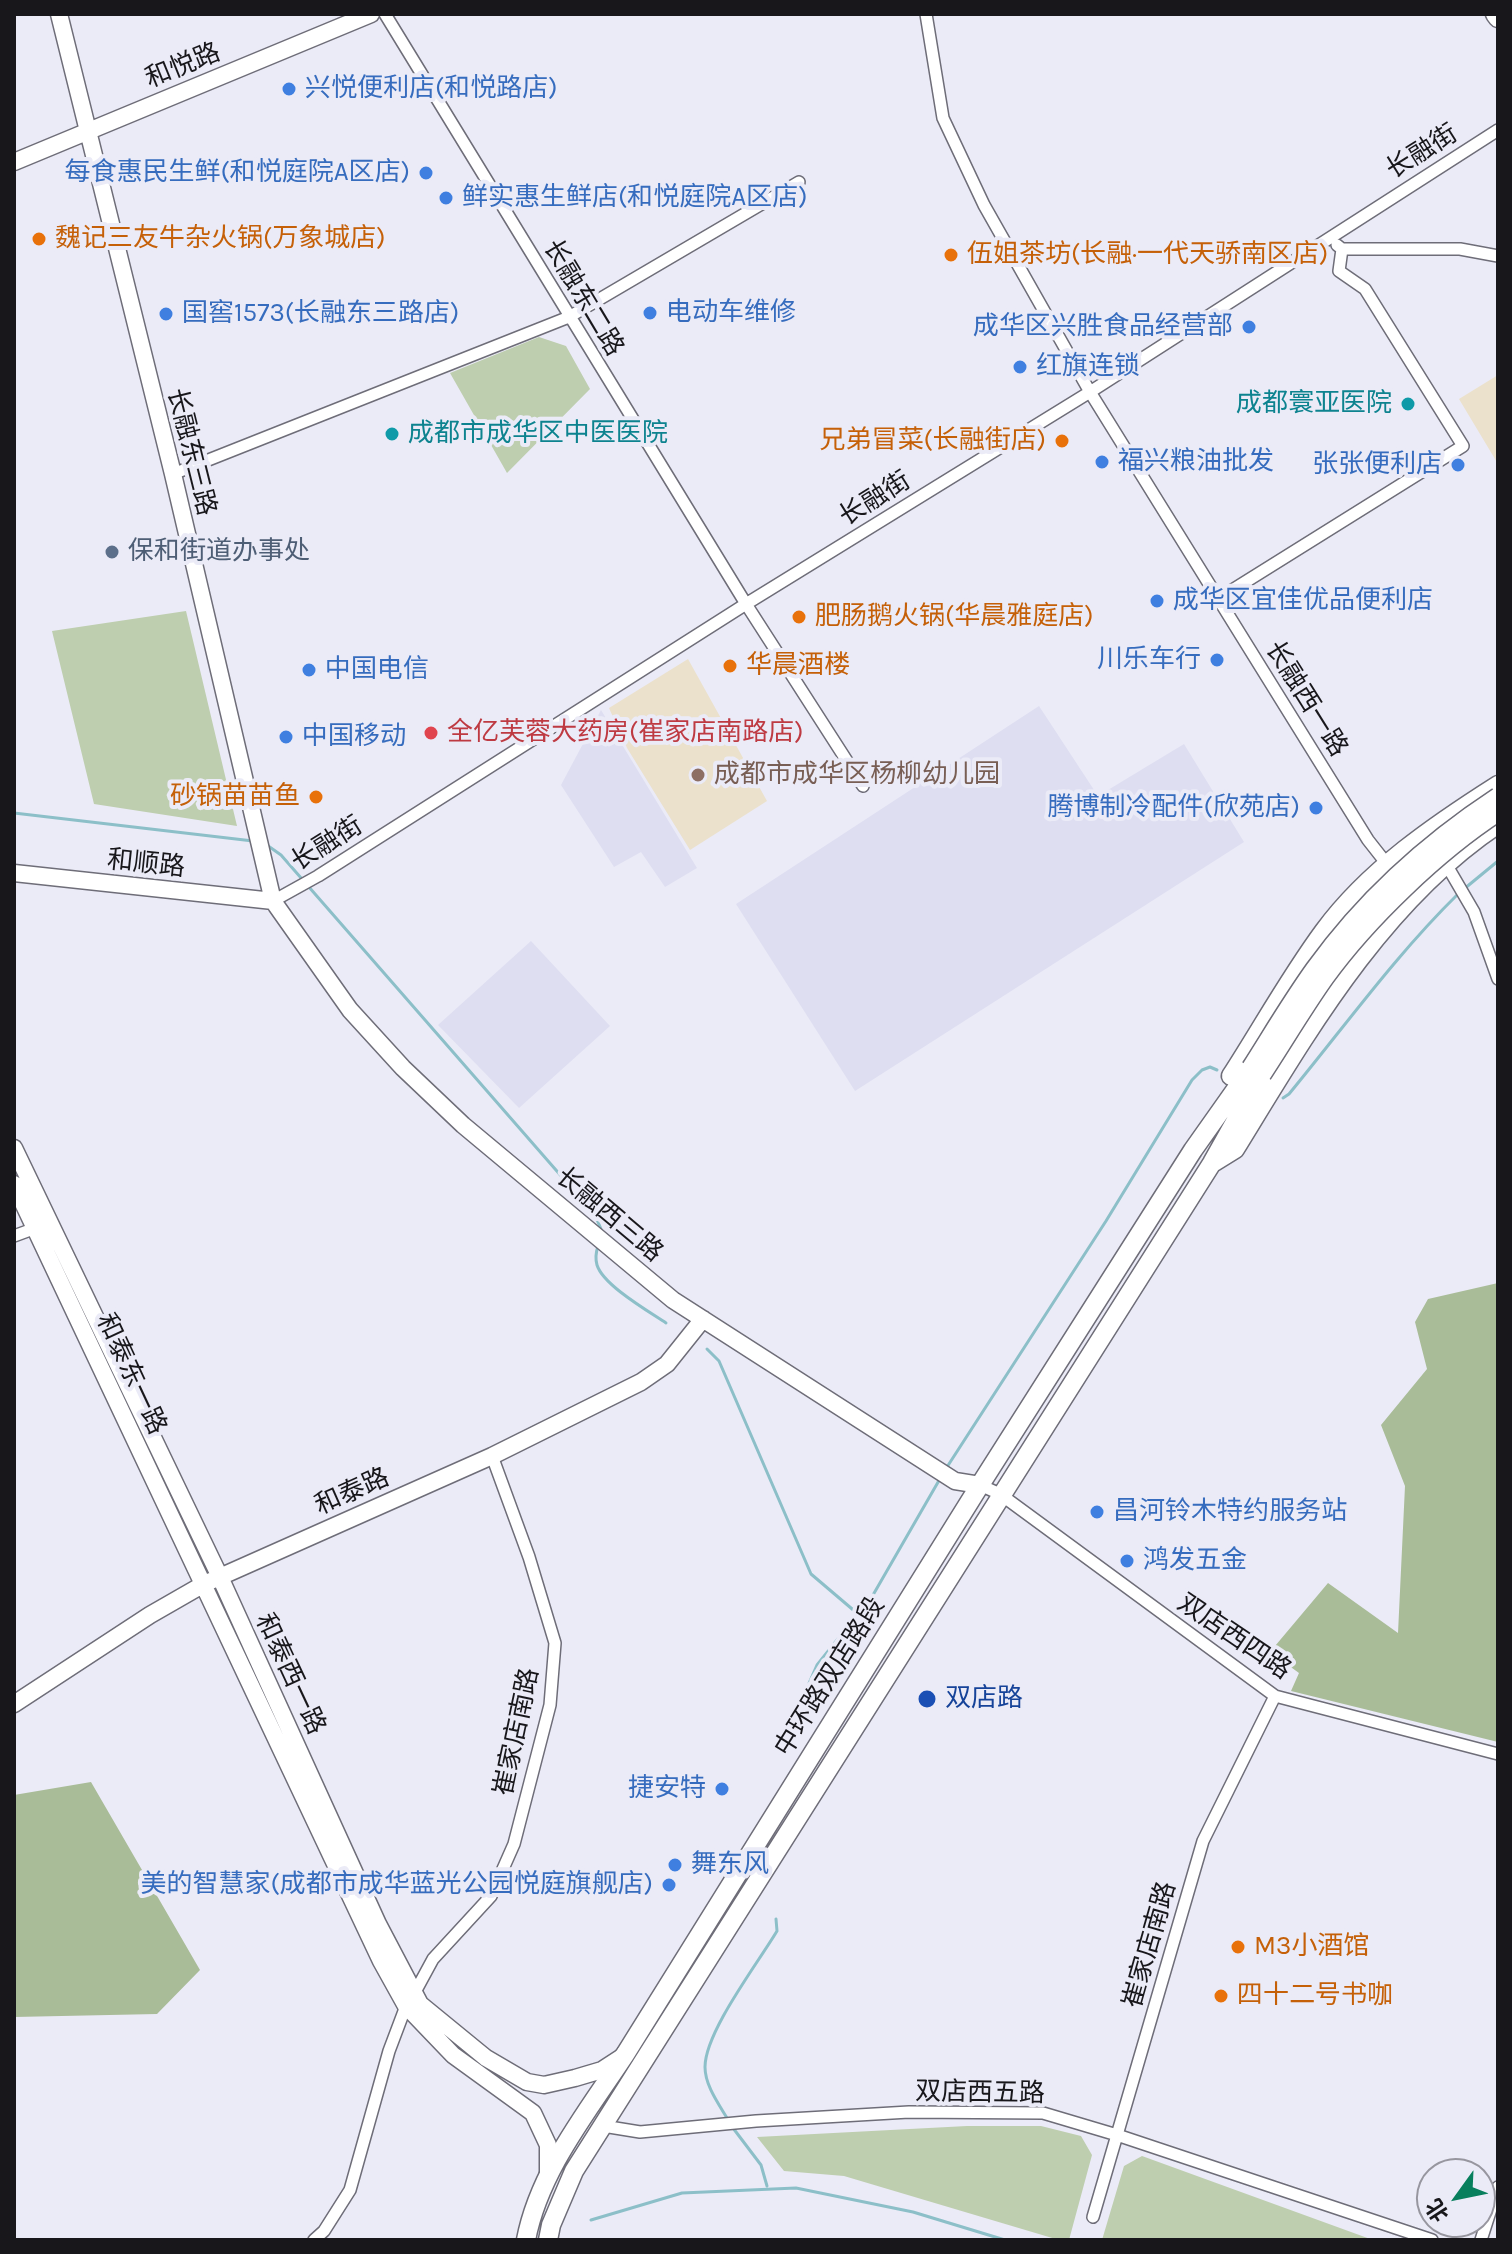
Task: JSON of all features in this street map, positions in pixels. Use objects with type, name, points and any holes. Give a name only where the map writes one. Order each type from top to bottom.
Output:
[{"type":"main road","points":[[1193,1150],[1223,1089],[1325,931],[1386,865],[1498,785]]},
{"type":"main road","points":[[1212,1163],[1256,1071],[1315,969],[1354,921],[1426,848],[1498,797]]},
{"type":"main road","points":[[1193,1150],[1368,926],[1428,868],[1498,812]]},
{"type":"main road","points":[[1212,1163],[1235,1149],[1341,983],[1415,893],[1446,864],[1498,824]]},
{"type":"main road","name":"中环路双店路段","points":[[526,2240],[548,2176],[1193,1150]]},
{"type":"main road","name":"中环路双店路段","points":[[548,2240],[551,2225],[574,2171],[1212,1163]]},
{"type":"street","name":"长融东三路","points":[[59,14],[173,474],[273,901]]},
{"type":"street","name":"和悦路","points":[[14,162],[371,14]]},
{"type":"street","name":"长融东二路","points":[[385,14],[746,604],[863,786]]},
{"type":"street","name":"长融西一路","points":[[926,14],[943,118],[984,205],[1090,392],[1218,599],[1386,865],[1415,893]]},
{"type":"street","name":"长融街","points":[[273,901],[296,890],[746,604],[1090,392],[1498,130]]},
{"type":"street","points":[[173,474],[569,317],[799,182]]},
{"type":"street","points":[[1329,236],[1342,249],[1460,249],[1498,256]]},
{"type":"street","points":[[1218,599],[1463,446],[1365,289],[1339,271],[1342,249]]},
{"type":"street","points":[[1446,864],[1474,912],[1498,979]]},
{"type":"street","name":"和顺路","points":[[14,873],[273,901]]},
{"type":"street","name":"长融西三路","points":[[273,901],[350,1010],[403,1068],[463,1125],[673,1300],[955,1481],[980,1485]]},
{"type":"street","points":[[14,1148],[42,1226],[14,1236]]},
{"type":"street","name":"和泰东一路","points":[[14,1184],[42,1226],[212,1580]]},
{"type":"street","name":"和泰路","points":[[14,1704],[150,1615],[212,1580],[492,1456],[641,1382],[667,1364],[703,1319]]},
{"type":"street","name":"崔家店南路","points":[[314,2240],[324,2231],[350,2190],[389,2051],[410,2000],[433,1959],[491,1896],[514,1844],[550,1705],[555,1643],[529,1557],[492,1456]]},
{"type":"street","name":"双店西四路","points":[[980,1485],[1000,1494],[1275,1696],[1498,1754]]},
{"type":"street","name":"和泰西一路","points":[[212,1580],[381,1961],[453,2055],[533,2113],[548,2145],[548,2176]]},
{"type":"street","name":"崔家店南路","points":[[1093,2217],[1203,1841],[1275,1696]]},
{"type":"street","name":"和泰西一路","points":[[410,2000],[420,2004],[486,2058],[527,2082],[544,2085],[575,2078],[602,2070],[626,2053]]},
{"type":"street","name":"双店西五路","points":[[603,2126],[640,2132],[909,2112],[1043,2113],[1432,2240]]},
{"type":"street","points":[[1481,2240],[1498,2187]]},
{"type":"shaded area","points":[[1498,375],[1498,464],[1459,399]]},
{"type":"shaded area","name":"成都市成华区杨柳幼儿园","points":[[688,659],[767,801],[690,850],[627,748],[609,708]]},
{"type":"shaded area","points":[[1039,706],[1098,796],[1184,744],[1244,842],[855,1091],[736,904]]},
{"type":"shaded area","points":[[601,710],[697,868],[665,887],[641,852],[614,867],[561,785]]},
{"type":"shaded area","points":[[531,941],[610,1026],[519,1108],[438,1025]]},
{"type":"green space","points":[[539,337],[566,346],[590,389],[507,473],[450,373]]},
{"type":"green space","points":[[186,611],[237,826],[94,804],[52,631]]},
{"type":"green space","points":[[1498,1283],[1498,1742],[1291,1691],[1299,1673],[1270,1652],[1328,1583],[1398,1633],[1405,1486],[1381,1425],[1427,1369],[1415,1322],[1428,1299]]},
{"type":"green space","points":[[91,1782],[200,1970],[157,2014],[14,2017],[14,1795]]},
{"type":"green space","points":[[967,2126],[1041,2126],[1081,2136],[1092,2155],[1069,2240],[1059,2240],[844,2176],[784,2171],[757,2137]]},
{"type":"green space","points":[[1142,2156],[1373,2240],[1102,2240],[1124,2166]]},
{"type":"waterway","points":[[14,813],[253,841]]},
{"type":"waterway","points":[[264,843],[281,855],[595,1215],[601,1229]]},
{"type":"waterway","points":[[1464,889],[1498,861]]},
{"type":"waterway","points":[[1283,1098],[1392,967],[1458,894]]},
{"type":"waterway","points":[[947,1467],[1106,1221],[1192,1080],[1202,1070],[1210,1067],[1217,1070]]},
{"type":"waterway","points":[[598,1246],[597,1265],[608,1281],[666,1323]]},
{"type":"waterway","points":[[707,1349],[719,1361],[811,1574],[858,1614]]},
{"type":"waterway","points":[[795,1715],[817,1665],[873,1595],[941,1477]]},
{"type":"waterway","points":[[727,2118],[707,2080],[707,2052],[723,2017],[777,1931],[776,1919]]},
{"type":"waterway","points":[[733,2128],[761,2165],[767,2186]]},
{"type":"waterway","points":[[591,2220],[682,2193],[796,2188],[913,2212],[1005,2240]]},
{"type":"place","name":"兴悦便利店(和悦路店)","points":[[289,89]]},
{"type":"place","name":"每食惠民生鲜(和悦庭院A区店)","points":[[426,173]]},
{"type":"place","name":"鲜实惠生鲜店(和悦庭院A区店)","points":[[446,198]]},
{"type":"place","name":"魏记三友牛杂火锅(万象城店)","points":[[39,239]]},
{"type":"place","name":"伍姐茶坊(长融·一代天骄南区店)","points":[[951,255]]},
{"type":"place","name":"电动车维修","points":[[650,313]]},
{"type":"place","name":"国窖1573(长融东三路店)","points":[[166,314]]},
{"type":"place","name":"成华区兴胜食品经营部","points":[[1249,327]]},
{"type":"place","name":"红旗连锁","points":[[1020,367]]},
{"type":"place","name":"成都寰亚医院","points":[[1408,404]]},
{"type":"place","name":"成都市成华区中医医院","points":[[392,434]]},
{"type":"place","name":"兄弟冒菜(长融街店)","points":[[1062,441]]},
{"type":"place","name":"福兴粮油批发","points":[[1102,462]]},
{"type":"place","name":"张张便利店","points":[[1458,465]]},
{"type":"place","name":"保和街道办事处","points":[[112,552]]},
{"type":"place","name":"成华区宜佳优品便利店","points":[[1157,601]]},
{"type":"place","name":"肥肠鹅火锅(华晨雅庭店)","points":[[799,617]]},
{"type":"place","name":"川乐车行","points":[[1217,660]]},
{"type":"place","name":"华晨酒楼","points":[[730,666]]},
{"type":"place","name":"中国电信","points":[[309,670]]},
{"type":"place","name":"全亿芙蓉大药房(崔家店南路店)","points":[[431,733]]},
{"type":"place","name":"中国移动","points":[[286,737]]},
{"type":"place","name":"成都市成华区杨柳幼儿园","points":[[698,775]]},
{"type":"place","name":"砂锅苗苗鱼","points":[[316,797]]},
{"type":"place","name":"腾博制冷配件(欣苑店)","points":[[1316,808]]},
{"type":"place","name":"昌河铃木特约服务站","points":[[1097,1512]]},
{"type":"place","name":"鸿发五金","points":[[1127,1561]]},
{"type":"place","name":"双店路","points":[[927,1699]]},
{"type":"place","name":"捷安特","points":[[722,1789]]},
{"type":"place","name":"舞东风","points":[[675,1865]]},
{"type":"place","name":"美的智慧家(成都市成华蓝光公园悦庭旗舰店)","points":[[669,1885]]},
{"type":"place","name":"M3小酒馆","points":[[1238,1947]]},
{"type":"place","name":"四十二号书咖","points":[[1221,1996]]}]
